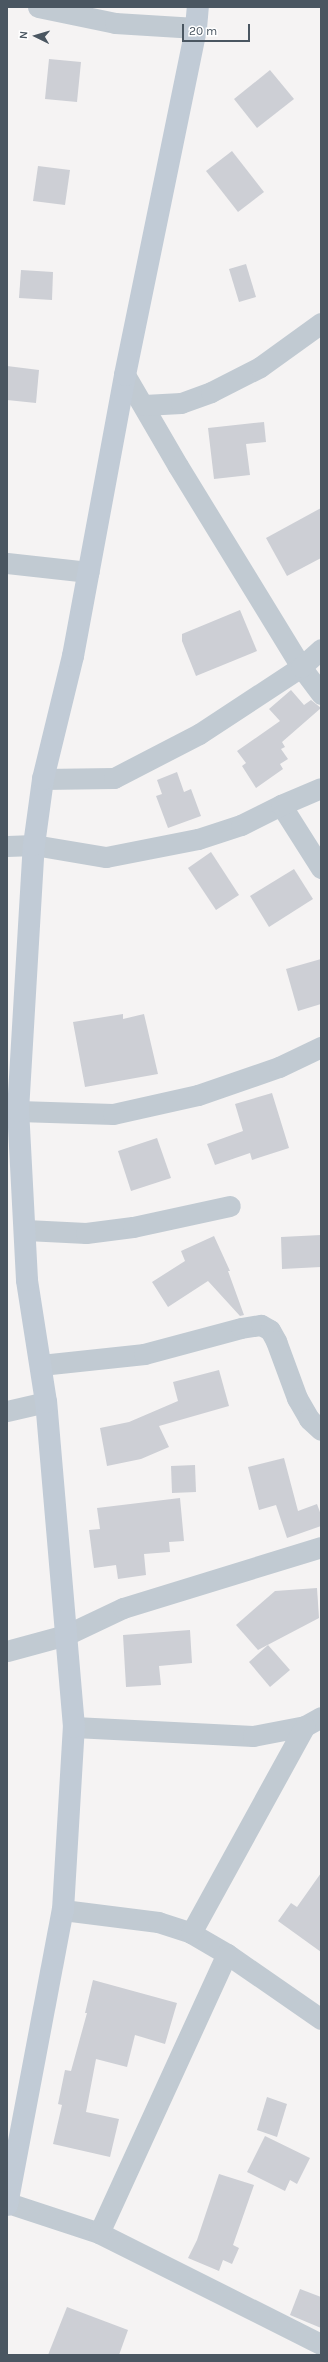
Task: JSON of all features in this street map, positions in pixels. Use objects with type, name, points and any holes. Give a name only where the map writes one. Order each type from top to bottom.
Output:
[{"type":"street","points":[[38,7],[116,23],[196,28]]},
{"type":"street","points":[[198,7],[196,28],[125,375],[73,656],[43,779],[34,845],[18,1111],[26,1230],[27,1280],[46,1402],[74,1727],[63,1910],[7,2204],[99,2233],[321,2344]]},
{"type":"street","points":[[144,405],[181,403],[211,392],[260,367],[321,322]]},
{"type":"street","points":[[125,375],[144,405],[178,466],[301,667],[321,694]]},
{"type":"street","points":[[7,563],[89,572]]},
{"type":"street","points":[[43,779],[114,778],[199,734],[301,667],[321,649]]},
{"type":"street","points":[[7,846],[34,845],[106,857],[198,839],[241,825],[281,805],[321,788]]},
{"type":"street","points":[[281,805],[321,868]]},
{"type":"street","points":[[18,1111],[113,1114],[198,1095],[278,1067],[321,1047]]},
{"type":"street","points":[[26,1230],[86,1234],[133,1227],[230,1206]]},
{"type":"street","points":[[41,1365],[144,1354],[241,1328],[261,1325],[270,1330],[276,1341],[297,1398],[309,1419],[321,1430]]},
{"type":"street","points":[[7,1411],[46,1402]]},
{"type":"street","points":[[7,1651],[66,1635],[123,1608],[321,1547]]},
{"type":"street","points":[[74,1727],[253,1736],[313,1721]]},
{"type":"street","points":[[191,1933],[313,1721]]},
{"type":"street","points":[[63,1910],[158,1922],[191,1933],[227,1954],[321,2019]]},
{"type":"street","points":[[99,2233],[227,1954]]},
{"type":"building","points":[[49,59],[81,62],[77,102],[45,99]]},
{"type":"building","points":[[270,70],[294,99],[257,128],[234,99]]},
{"type":"building","points":[[232,151],[264,192],[238,212],[206,171]]},
{"type":"building","points":[[38,166],[70,170],[65,205],[33,201]]},
{"type":"building","points":[[246,264],[256,297],[239,302],[229,269]]},
{"type":"building","points":[[21,270],[53,272],[52,300],[19,298]]},
{"type":"building","points":[[7,366],[39,370],[36,403],[7,400]]},
{"type":"building","points":[[264,422],[266,442],[246,444],[250,475],[214,479],[208,428]]},
{"type":"building","points":[[321,508],[321,558],[287,576],[266,538]]},
{"type":"building","points":[[240,610],[257,651],[196,676],[182,641],[182,634]]},
{"type":"building","points":[[291,690],[304,705],[311,700],[321,708],[282,742],[285,747],[281,749],[288,759],[280,764],[283,769],[256,788],[242,766],[246,763],[237,751],[280,721],[269,709]]},
{"type":"building","points":[[177,772],[184,792],[191,789],[201,816],[168,828],[156,796],[162,794],[157,780]]},
{"type":"building","points":[[211,852],[239,895],[216,910],[188,868]]},
{"type":"building","points":[[294,869],[313,899],[269,927],[250,896]]},
{"type":"building","points":[[321,959],[321,1004],[298,1011],[286,969]]},
{"type":"building","points":[[123,1014],[123,1019],[144,1014],[158,1074],[85,1087],[73,1022]]},
{"type":"building","points":[[272,1093],[289,1148],[252,1160],[250,1153],[215,1165],[207,1144],[243,1131],[235,1104]]},
{"type":"building","points":[[157,1138],[171,1178],[131,1191],[118,1151]]},
{"type":"building","points":[[321,1235],[321,1267],[282,1269],[281,1237]]},
{"type":"building","points":[[214,1236],[230,1271],[228,1271],[244,1315],[240,1316],[208,1281],[168,1307],[152,1282],[185,1261],[181,1251]]},
{"type":"building","points":[[219,1370],[229,1406],[159,1426],[169,1447],[141,1459],[107,1466],[100,1428],[129,1422],[178,1401],[173,1382]]},
{"type":"building","points":[[284,1458],[298,1511],[317,1504],[321,1515],[321,1526],[287,1538],[276,1505],[259,1510],[248,1467]]},
{"type":"building","points":[[195,1465],[196,1492],[172,1493],[171,1466]]},
{"type":"building","points":[[180,1498],[184,1541],[169,1542],[170,1552],[144,1554],[146,1575],[118,1579],[116,1565],[94,1568],[89,1530],[100,1529],[97,1508]]},
{"type":"building","points":[[317,1588],[319,1618],[258,1650],[236,1625],[275,1591]]},
{"type":"building","points":[[190,1630],[192,1663],[159,1666],[161,1685],[126,1687],[123,1635]]},
{"type":"building","points":[[268,1645],[290,1670],[270,1687],[249,1662]]},
{"type":"building","points":[[321,1873],[321,1952],[278,1921],[291,1903],[297,1907]]},
{"type":"building","points":[[93,1980],[177,2003],[165,2044],[135,2035],[127,2067],[96,2059],[86,2112],[119,2119],[110,2157],[53,2144],[62,2105],[58,2104],[65,2070],[71,2071],[87,2013],[85,2013]]},
{"type":"building","points":[[267,2097],[287,2104],[277,2137],[257,2130]]},
{"type":"building","points":[[265,2136],[310,2158],[297,2184],[290,2180],[285,2191],[247,2172]]},
{"type":"building","points":[[219,2174],[254,2185],[233,2245],[239,2248],[232,2264],[223,2260],[219,2271],[188,2258],[197,2240]]},
{"type":"building","points":[[300,2289],[321,2297],[321,2328],[290,2315]]},
{"type":"building","points":[[67,2307],[128,2330],[119,2355],[48,2355]]}]
